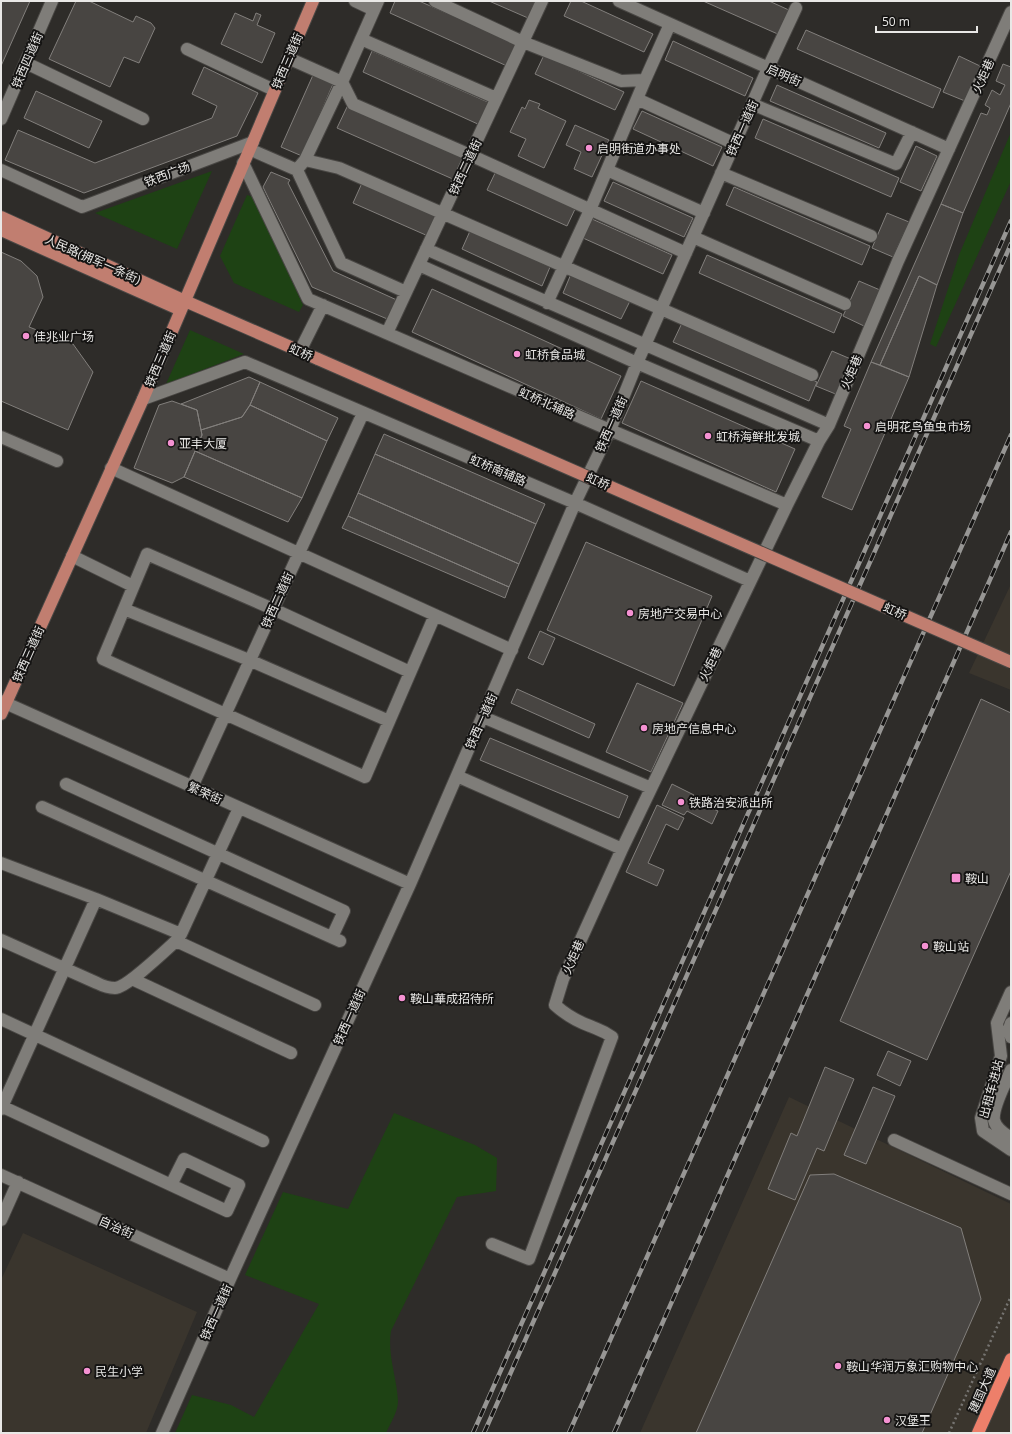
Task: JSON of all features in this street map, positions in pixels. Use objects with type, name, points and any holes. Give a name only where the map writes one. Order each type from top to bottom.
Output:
[{"type":"highway","name":"建国大道","points":[[978,1433],[1011,1359]]},
{"type":"main road","name":"铁西三道街","points":[[3,706],[143,399],[313,1]]},
{"type":"main road","name":"人民路(拥军一条街)","points":[[1,216],[183,305]]},
{"type":"main road","points":[[1,230],[183,305]]},
{"type":"main road","name":"虹桥","points":[[183,305],[300,351],[1011,662]]},
{"type":"street","name":"铁西四道街","points":[[1,119],[52,1]]},
{"type":"street","points":[[297,170],[305,160],[376,5],[355,1]]},
{"type":"street","points":[[435,1],[523,42],[621,81],[645,80]]},
{"type":"street","name":"铁西二道街","points":[[387,333],[542,1]]},
{"type":"street","name":"启明街","points":[[619,1],[949,149]]},
{"type":"street","name":"铁西一道街","points":[[162,1433],[230,1279],[410,884],[575,503],[610,430],[721,173],[796,8]]},
{"type":"street","name":"火炬巷","points":[[492,1244],[529,1259],[612,1037],[602,1030],[565,1014],[555,1005],[563,979],[622,849],[787,504],[819,441],[829,425],[898,261],[1011,12]]},
{"type":"street","points":[[547,303],[590,210],[670,24]]},
{"type":"street","points":[[361,38],[496,98]]},
{"type":"street","points":[[187,49],[274,90]]},
{"type":"street","points":[[288,58],[342,82],[353,104],[470,155],[686,254]]},
{"type":"street","points":[[26,63],[143,119]]},
{"type":"street","points":[[637,99],[734,144]]},
{"type":"street","points":[[752,104],[896,164],[912,132]]},
{"type":"street","points":[[251,146],[297,170],[341,263],[406,292]]},
{"type":"street","name":"铁西广场","points":[[1,170],[82,207],[251,146]]},
{"type":"street","points":[[305,160],[339,168],[812,375]]},
{"type":"street","name":"虹桥北辅路","points":[[243,163],[308,299],[610,430],[787,504]]},
{"type":"street","points":[[607,170],[704,213]]},
{"type":"street","points":[[721,173],[871,236]]},
{"type":"street","points":[[693,237],[845,304]]},
{"type":"street","points":[[426,249],[645,346],[829,425]]},
{"type":"street","points":[[419,265],[638,363],[819,441]]},
{"type":"street","points":[[300,351],[323,305]]},
{"type":"street","name":"虹桥南辅路","points":[[143,399],[245,362],[575,503],[750,582]]},
{"type":"street","name":"铁西二道街","points":[[192,787],[363,413]]},
{"type":"street","points":[[1,437],[57,461]]},
{"type":"street","points":[[111,468],[512,650]]},
{"type":"street","points":[[410,672],[273,608],[147,554],[103,659],[365,777],[435,615]]},
{"type":"street","points":[[72,556],[133,586]]},
{"type":"street","points":[[124,609],[250,660],[389,721]]},
{"type":"street","name":"繁荣街","points":[[3,706],[192,787],[410,884]]},
{"type":"street","points":[[483,717],[651,788]]},
{"type":"street","points":[[457,776],[622,849]]},
{"type":"street","points":[[42,807],[336,939],[344,911],[66,784]]},
{"type":"street","points":[[1,940],[108,987],[117,988],[132,979],[178,938],[239,808]]},
{"type":"street","points":[[1,863],[96,899],[315,1005]]},
{"type":"street","points":[[96,899],[1,1107],[171,1185],[228,1211],[239,1186],[184,1159],[171,1185]]},
{"type":"street","points":[[132,979],[291,1053]]},
{"type":"street","name":"出租车进站","points":[[1011,992],[997,1023],[1001,1056],[981,1118],[983,1131],[1011,1150]]},
{"type":"street","points":[[1,1020],[263,1141]]},
{"type":"street","points":[[1011,1023],[1011,1037]]},
{"type":"street","points":[[1011,1070],[995,1108],[994,1121],[1000,1130],[1011,1138]]},
{"type":"street","points":[[894,1140],[1011,1194]]},
{"type":"street","name":"自治街","points":[[1,1175],[230,1279]]},
{"type":"street","points":[[1,1220],[18,1182]]},
{"type":"path","points":[[949,1433],[1011,1296]]},
{"type":"shaded area","points":[[1011,584],[1011,690],[969,673]]},
{"type":"shaded area","points":[[789,1097],[1011,1204],[1011,1433],[640,1433]]},
{"type":"shaded area","name":"民生小学","points":[[23,1233],[197,1312],[146,1433],[8,1433],[1,1430],[1,1280]]},
{"type":"green space","points":[[1011,132],[1011,181],[936,347],[930,344],[959,255]]},
{"type":"green space","points":[[212,171],[177,249],[95,213]]},
{"type":"green space","points":[[247,195],[253,197],[303,305],[299,312],[234,283],[220,256]]},
{"type":"green space","points":[[190,330],[244,354],[166,384]]},
{"type":"green space","points":[[394,1113],[475,1145],[497,1158],[496,1191],[457,1197],[391,1331],[390,1348],[398,1405],[386,1433],[175,1433],[192,1395],[231,1405],[254,1417],[319,1304],[245,1275],[283,1192],[348,1209]]},
{"type":"building","points":[[1,1],[30,1],[1,66]]},
{"type":"building","points":[[76,1],[89,1],[133,22],[136,16],[151,23],[155,28],[139,63],[124,57],[110,87],[49,59]]},
{"type":"building","points":[[395,1],[419,1],[517,44],[507,66],[390,13]]},
{"type":"building","points":[[489,1],[535,1],[528,18]]},
{"type":"building","points":[[571,1],[581,1],[653,34],[644,52],[564,16]]},
{"type":"building","points":[[703,1],[769,1],[791,11],[780,35]]},
{"type":"building","points":[[235,13],[253,21],[256,13],[261,15],[257,25],[275,33],[262,63],[221,44]]},
{"type":"building","points":[[806,30],[941,89],[933,108],[797,49]]},
{"type":"building","points":[[673,41],[753,78],[745,96],[665,60]]},
{"type":"building","points":[[372,51],[490,103],[480,125],[363,72]]},
{"type":"building","points":[[544,55],[624,92],[615,110],[535,74]]},
{"type":"building","points":[[959,56],[980,66],[965,101],[943,92]]},
{"type":"building","points":[[1003,64],[1011,67],[1011,103],[963,213],[941,204],[981,113],[987,115],[990,108],[985,105],[992,90],[1000,95],[1005,85],[996,81]]},
{"type":"building","points":[[204,67],[258,93],[237,136],[84,193],[5,160],[18,130],[95,163],[212,118],[217,106],[192,94]]},
{"type":"building","points":[[313,75],[333,84],[302,156],[281,147]]},
{"type":"building","points":[[777,85],[886,133],[879,148],[770,101]]},
{"type":"building","points":[[36,91],[102,121],[89,148],[24,118]]},
{"type":"building","points":[[529,100],[540,104],[538,108],[566,121],[544,168],[518,156],[526,139],[510,132],[522,107],[525,109]]},
{"type":"building","points":[[347,107],[465,159],[455,180],[337,128]]},
{"type":"building","points":[[642,111],[722,147],[713,166],[633,129]]},
{"type":"building","points":[[763,119],[899,178],[891,197],[755,138]]},
{"type":"building","name":"启明街道办事处","points":[[575,125],[609,140],[592,177],[574,169],[581,152],[566,145]]},
{"type":"building","points":[[916,146],[937,156],[921,191],[900,182]]},
{"type":"building","points":[[496,171],[576,207],[567,226],[487,190]]},
{"type":"building","points":[[271,172],[290,180],[288,183],[333,271],[399,301],[392,321],[312,287],[263,187]]},
{"type":"building","points":[[613,182],[693,218],[684,237],[604,201]]},
{"type":"building","points":[[362,183],[437,216],[428,236],[353,203]]},
{"type":"building","points":[[734,187],[870,246],[862,265],[726,205]]},
{"type":"building","points":[[941,204],[963,213],[937,285],[919,276],[880,365],[871,362]]},
{"type":"building","points":[[887,213],[909,222],[893,257],[872,248]]},
{"type":"building","points":[[592,219],[672,255],[663,274],[583,238]]},
{"type":"building","points":[[470,231],[550,267],[542,286],[462,249]]},
{"type":"building","name":"佳兆业广场","points":[[1,252],[21,261],[37,276],[43,297],[29,327],[73,344],[93,372],[68,430],[1,401]]},
{"type":"building","points":[[707,255],[842,314],[834,333],[699,273]]},
{"type":"building","points":[[571,274],[630,301],[621,319],[563,293]]},
{"type":"building","points":[[919,276],[937,285],[909,377],[880,365]]},
{"type":"building","points":[[859,281],[880,290],[864,326],[843,316]]},
{"type":"building","name":"虹桥食品城","points":[[432,289],[621,376],[601,419],[412,332]]},
{"type":"building","points":[[682,323],[817,382],[809,401],[673,342]]},
{"type":"building","points":[[832,351],[853,360],[838,395],[816,386]]},
{"type":"building","points":[[871,362],[909,377],[852,510],[822,497],[851,429],[844,426]]},
{"type":"building","points":[[249,377],[260,382],[250,405],[242,417],[201,430],[197,410],[181,404]]},
{"type":"building","name":"虹桥海鲜批发城","points":[[641,381],[795,449],[776,492],[622,423]]},
{"type":"building","points":[[260,382],[338,418],[327,441],[250,405]]},
{"type":"building","name":"亚丰大厦","points":[[172,401],[197,410],[202,435],[184,477],[172,483],[134,468],[159,405]]},
{"type":"building","points":[[250,405],[327,441],[302,498],[195,451],[202,435],[201,430],[242,417]]},
{"type":"building","points":[[384,434],[545,504],[536,524],[375,454]]},
{"type":"building","points":[[195,451],[302,498],[288,522],[184,477]]},
{"type":"building","points":[[375,454],[536,524],[519,564],[358,493]]},
{"type":"building","points":[[358,493],[519,564],[509,587],[348,516]]},
{"type":"building","points":[[348,516],[509,587],[505,598],[342,528]]},
{"type":"building","name":"房地产交易中心","points":[[586,542],[712,596],[674,686],[547,630]]},
{"type":"building","points":[[540,631],[555,638],[543,665],[528,658]]},
{"type":"building","name":"房地产信息中心","points":[[637,683],[683,703],[651,772],[606,752]]},
{"type":"building","points":[[517,689],[595,724],[589,738],[511,703]]},
{"type":"building","name":"鞍山站","points":[[981,699],[1011,713],[1011,871],[927,1060],[840,1021]]},
{"type":"building","points":[[490,738],[628,796],[619,818],[480,760]]},
{"type":"building","name":"铁路治安派出所","points":[[672,784],[694,795],[692,799],[718,811],[712,824],[687,811],[684,815],[662,805]]},
{"type":"building","points":[[657,805],[684,818],[678,830],[666,824],[648,863],[664,870],[657,886],[626,872]]},
{"type":"building","points":[[888,1051],[911,1061],[900,1086],[877,1075]]},
{"type":"building","points":[[825,1067],[854,1079],[824,1151],[817,1148],[795,1200],[768,1189],[791,1133],[797,1136]]},
{"type":"building","points":[[873,1087],[895,1096],[866,1164],[844,1155]]},
{"type":"building","name":"鞍山华润万象汇购物中心","points":[[834,1174],[961,1228],[981,1299],[922,1433],[696,1433],[810,1175]]},
{"type":"railway","points":[[473,1433],[1011,221]]},
{"type":"railway","points":[[484,1433],[1011,244]]},
{"type":"railway","points":[[569,1433],[1011,435]]},
{"type":"railway","points":[[614,1433],[1011,532]]},
{"type":"place","name":"启明街道办事处","points":[[589,148]]},
{"type":"place","name":"佳兆业广场","points":[[26,336]]},
{"type":"place","name":"虹桥食品城","points":[[517,354]]},
{"type":"place","name":"启明花鸟鱼虫市场","points":[[867,426]]},
{"type":"place","name":"虹桥海鲜批发城","points":[[708,436]]},
{"type":"place","name":"亚丰大厦","points":[[171,443]]},
{"type":"place","name":"房地产交易中心","points":[[630,613]]},
{"type":"place","name":"房地产信息中心","points":[[644,728]]},
{"type":"place","name":"铁路治安派出所","points":[[681,802]]},
{"type":"place","name":"鞍山","points":[[956,878]]},
{"type":"place","name":"鞍山站","points":[[925,946]]},
{"type":"place","name":"鞍山華成招待所","points":[[402,998]]},
{"type":"place","name":"鞍山华润万象汇购物中心","points":[[838,1366]]},
{"type":"place","name":"民生小学","points":[[87,1371]]},
{"type":"place","name":"汉堡王","points":[[887,1420]]}]
